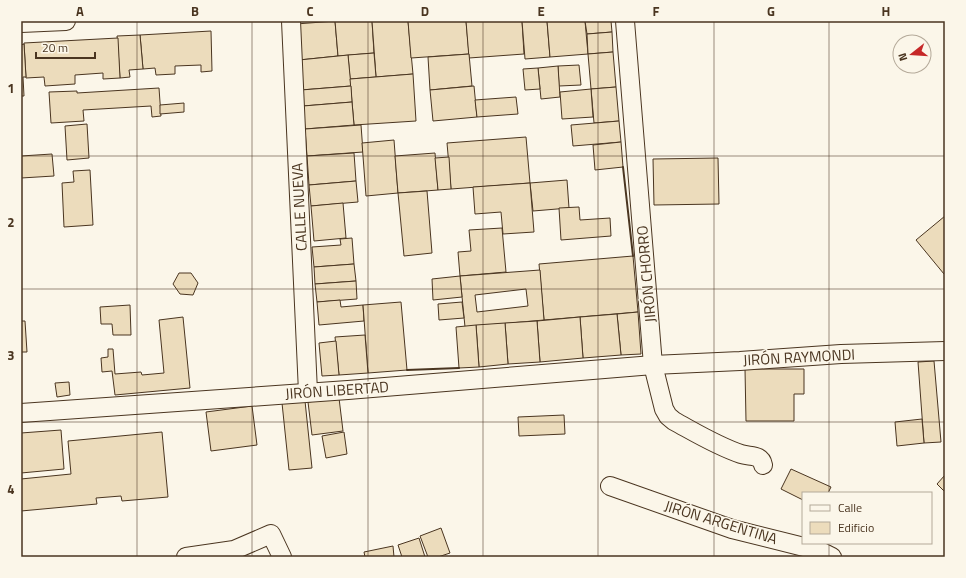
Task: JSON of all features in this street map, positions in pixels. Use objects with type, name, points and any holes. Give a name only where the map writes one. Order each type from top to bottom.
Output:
[{"type":"street","points":[[21,23],[66,21]]},
{"type":"street","name":"CALLE NUEVA","points":[[291,21],[308,392]]},
{"type":"street","name":"JIRÓN CHORRO","points":[[625,21],[653,365],[664,409],[668,416],[674,421],[721,446],[742,454],[759,457],[763,466]]},
{"type":"street","name":"JIRÓN RAYMONDI","points":[[653,365],[841,354],[945,351]]},
{"type":"street","name":"JIRÓN LIBERTAD","points":[[21,413],[653,365]]},
{"type":"street","name":"JIRÓN ARGENTINA","points":[[610,486],[732,529],[820,551],[832,557]]},
{"type":"street","points":[[186,557],[234,550],[271,534],[282,557]]},
{"type":"building","points":[[335,21],[338,56],[299,60],[296,24]]},
{"type":"building","points":[[335,21],[372,21],[374,53],[338,56]]},
{"type":"building","points":[[372,21],[408,21],[413,74],[376,77]]},
{"type":"building","points":[[408,21],[466,21],[469,54],[411,58]]},
{"type":"building","points":[[466,21],[522,21],[524,54],[469,58]]},
{"type":"building","points":[[522,21],[547,21],[550,57],[525,59]]},
{"type":"building","points":[[547,21],[585,21],[588,54],[550,57]]},
{"type":"building","points":[[585,21],[611,21],[612,32],[587,34]]},
{"type":"building","points":[[211,31],[212,71],[201,72],[201,65],[175,66],[175,74],[156,75],[155,68],[143,69],[140,35]]},
{"type":"building","points":[[612,32],[613,52],[588,54],[587,34]]},
{"type":"building","points":[[140,35],[143,69],[129,70],[130,77],[120,78],[117,36]]},
{"type":"building","points":[[118,38],[120,78],[103,79],[103,73],[75,75],[75,84],[45,86],[44,77],[26,78],[24,43]]},
{"type":"building","points":[[24,44],[26,77],[23,77],[24,96],[21,96],[21,45]]},
{"type":"building","points":[[613,52],[616,87],[591,89],[588,54]]},
{"type":"building","points":[[374,53],[376,77],[350,79],[348,55]]},
{"type":"building","points":[[469,54],[472,86],[430,90],[428,57]]},
{"type":"building","points":[[348,55],[351,86],[301,90],[299,60]]},
{"type":"building","points":[[579,65],[581,85],[559,86],[558,66]]},
{"type":"building","points":[[558,66],[560,97],[541,99],[538,68]]},
{"type":"building","points":[[538,68],[540,89],[525,90],[523,69]]},
{"type":"building","points":[[413,74],[416,121],[354,125],[350,79]]},
{"type":"building","points":[[351,86],[352,102],[303,106],[301,90]]},
{"type":"building","points":[[474,86],[477,117],[433,121],[430,90]]},
{"type":"building","points":[[616,87],[619,121],[594,123],[591,89]]},
{"type":"building","points":[[159,88],[161,116],[152,117],[151,106],[83,110],[84,121],[51,123],[49,92],[77,91],[77,93]]},
{"type":"building","points":[[591,89],[593,117],[562,119],[560,92]]},
{"type":"building","points":[[516,97],[518,114],[477,117],[475,100]]},
{"type":"building","points":[[352,102],[354,125],[305,129],[303,106]]},
{"type":"building","points":[[184,103],[184,112],[160,114],[160,105]]},
{"type":"building","points":[[619,121],[621,142],[573,146],[571,125]]},
{"type":"building","points":[[87,124],[89,158],[67,160],[65,126]]},
{"type":"building","points":[[361,125],[363,152],[307,156],[305,129]]},
{"type":"building","points":[[526,137],[530,183],[451,189],[447,143]]},
{"type":"building","points":[[394,140],[398,193],[366,196],[362,143]]},
{"type":"building","points":[[621,142],[623,167],[595,170],[593,145]]},
{"type":"building","points":[[354,153],[356,181],[309,185],[307,156]]},
{"type":"building","points":[[435,153],[438,190],[398,193],[395,156]]},
{"type":"building","points":[[52,154],[54,176],[21,178],[21,156]]},
{"type":"building","points":[[449,157],[451,189],[438,190],[435,158]]},
{"type":"building","points":[[718,158],[719,204],[654,205],[653,159]]},
{"type":"building","points":[[90,170],[93,225],[64,227],[62,183],[74,182],[73,171]]},
{"type":"building","points":[[567,180],[569,208],[533,211],[530,183]]},
{"type":"building","points":[[356,181],[358,202],[311,206],[309,185]]},
{"type":"building","points":[[530,183],[534,232],[503,234],[501,212],[475,214],[473,187]]},
{"type":"building","points":[[427,191],[432,253],[404,256],[398,193]]},
{"type":"building","points":[[343,203],[346,238],[314,241],[311,206]]},
{"type":"building","points":[[579,207],[580,220],[610,218],[611,236],[561,240],[559,208]]},
{"type":"building","points":[[945,216],[945,273],[944,274],[916,240]]},
{"type":"building","points":[[502,228],[506,272],[460,276],[458,252],[471,251],[469,230]]},
{"type":"building","points":[[352,238],[354,264],[314,267],[312,247],[341,245],[340,239]]},
{"type":"building","points":[[633,256],[638,312],[544,320],[539,264]]},
{"type":"building","points":[[354,264],[356,281],[315,284],[314,267]]},
{"type":"building","points":[[540,270],[544,320],[465,327],[460,276]],"holes":[[[526,289],[528,306],[477,312],[475,295]]]},
{"type":"building","points":[[179,273],[191,273],[198,283],[193,295],[180,294],[173,284]]},
{"type":"building","points":[[460,276],[462,297],[433,300],[432,279]]},
{"type":"building","points":[[356,281],[357,299],[317,302],[315,284]]},
{"type":"building","points":[[340,300],[341,307],[363,305],[364,321],[319,325],[317,302]]},
{"type":"building","points":[[401,302],[407,370],[368,373],[363,305]]},
{"type":"building","points":[[462,302],[464,318],[439,320],[438,304]]},
{"type":"building","points":[[130,305],[131,335],[113,335],[112,324],[101,324],[100,307]]},
{"type":"building","points":[[638,312],[641,354],[621,355],[617,314]]},
{"type":"building","points":[[617,314],[621,355],[583,358],[580,317]]},
{"type":"building","points":[[183,317],[190,388],[115,395],[112,371],[102,372],[101,358],[108,357],[108,349],[113,349],[115,374],[141,372],[142,375],[164,373],[159,320]]},
{"type":"building","points":[[580,317],[583,358],[540,362],[537,321]]},
{"type":"building","points":[[21,321],[25,321],[27,352],[21,352]]},
{"type":"building","points":[[537,321],[540,362],[508,364],[505,323]]},
{"type":"building","points":[[505,323],[508,364],[479,367],[476,325]]},
{"type":"building","points":[[476,325],[479,367],[459,368],[456,327]]},
{"type":"building","points":[[365,335],[368,373],[339,375],[335,337]]},
{"type":"building","points":[[336,341],[339,375],[322,376],[319,343]]},
{"type":"building","points":[[934,361],[941,442],[924,443],[918,362]]},
{"type":"building","points":[[745,369],[804,369],[804,394],[794,394],[794,421],[746,421]]},
{"type":"building","points":[[69,382],[70,395],[57,397],[55,383]]},
{"type":"building","points":[[339,398],[343,431],[312,435],[308,402]]},
{"type":"building","points":[[305,401],[312,468],[289,470],[282,403]]},
{"type":"building","points":[[252,406],[257,445],[211,451],[206,412]]},
{"type":"building","points":[[564,415],[565,434],[519,436],[518,417]]},
{"type":"building","points":[[922,419],[924,443],[897,446],[895,422]]},
{"type":"building","points":[[61,430],[64,469],[21,473],[21,433]]},
{"type":"building","points":[[162,432],[168,497],[122,501],[121,496],[96,498],[97,504],[21,511],[21,479],[71,474],[68,441]]},
{"type":"building","points":[[344,432],[347,454],[326,458],[322,436]]},
{"type":"building","points":[[791,469],[831,487],[828,492],[802,492],[802,500],[781,489]]},
{"type":"building","points":[[945,475],[945,492],[937,484]]},
{"type":"building","points":[[441,528],[450,553],[438,557],[428,557],[420,536]]},
{"type":"building","points":[[419,538],[425,557],[402,557],[398,545]]},
{"type":"building","points":[[393,546],[394,557],[365,557],[364,552]]},
{"type":"wall","points":[[623,167],[633,256]]},
{"type":"wall","points":[[407,370],[459,368]]}]
